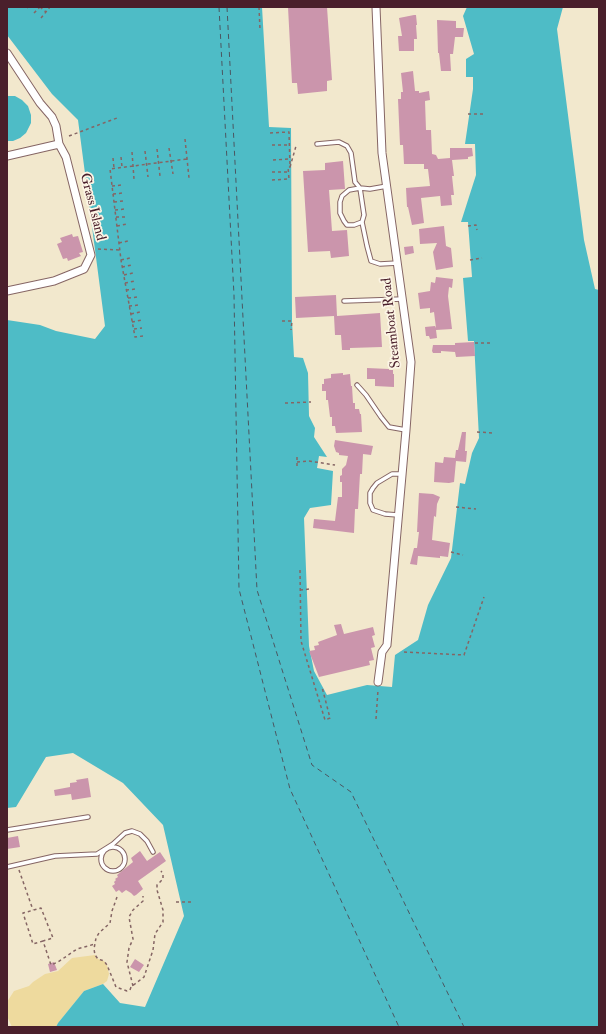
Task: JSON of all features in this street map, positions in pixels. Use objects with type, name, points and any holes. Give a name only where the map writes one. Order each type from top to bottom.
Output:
[{"type":"street","name":"Steamboat Road","points":[[376,7],[380,129],[386,186],[411,362],[387,645],[382,652],[378,682]]},
{"type":"street","name":"Grass Island","points":[[7,53],[40,103],[52,117],[58,132],[59,144],[66,157],[91,255],[84,269],[54,281],[7,291]]},
{"type":"street","points":[[7,156],[59,144]]},
{"type":"lane","points":[[317,144],[339,142],[348,146],[351,153],[355,182],[360,188],[364,215],[362,222],[371,260],[380,264],[398,263]]},
{"type":"lane","points":[[362,222],[354,225],[347,225],[340,213],[340,202],[342,196],[349,190],[360,188],[370,189],[386,186]]},
{"type":"lane","points":[[344,301],[403,299]]},
{"type":"lane","points":[[357,385],[389,427],[406,430]]},
{"type":"lane","points":[[398,515],[385,514],[373,510],[370,503],[370,493],[382,480],[392,474],[402,474]]},
{"type":"lane","points":[[7,830],[88,817]]},
{"type":"lane","points":[[7,867],[55,856],[97,854],[108,848],[116,847],[123,851],[125,859],[122,867],[119,869],[112,871],[105,867],[102,861],[102,854],[108,848],[125,833],[132,831],[140,834],[154,852]]},
{"type":"path","points":[[34,13],[40,7],[46,12]]},
{"type":"path","points":[[41,18],[50,7]]},
{"type":"path","points":[[259,7],[260,30]]},
{"type":"path","points":[[468,114],[485,114]]},
{"type":"path","points":[[69,136],[117,118]]},
{"type":"path","points":[[270,133],[289,132],[290,167]]},
{"type":"path","points":[[185,139],[189,178]]},
{"type":"path","points":[[272,145],[289,145]]},
{"type":"path","points":[[272,180],[289,179],[288,167],[290,167],[296,146]]},
{"type":"path","points":[[169,148],[173,174]]},
{"type":"path","points":[[157,149],[160,176]]},
{"type":"path","points":[[144,151],[148,177]]},
{"type":"path","points":[[132,152],[134,179]]},
{"type":"path","points":[[121,157],[122,167]]},
{"type":"path","points":[[113,158],[114,168]]},
{"type":"path","points":[[143,336],[135,337],[133,329],[116,226],[110,169],[187,159]]},
{"type":"path","points":[[273,160],[290,159]]},
{"type":"path","points":[[272,172],[288,172]]},
{"type":"path","points":[[112,186],[122,185]]},
{"type":"path","points":[[113,194],[122,193]]},
{"type":"path","points":[[114,202],[123,201]]},
{"type":"path","points":[[115,210],[125,209]]},
{"type":"path","points":[[116,217],[125,217]]},
{"type":"path","points":[[116,226],[127,224]]},
{"type":"path","points":[[468,226],[476,225],[477,230]]},
{"type":"path","points":[[119,243],[128,242]]},
{"type":"path","points":[[96,249],[120,250]]},
{"type":"path","points":[[121,260],[130,258]]},
{"type":"path","points":[[470,260],[482,258]]},
{"type":"path","points":[[122,267],[132,265]]},
{"type":"path","points":[[124,275],[133,273]]},
{"type":"path","points":[[125,283],[135,281]]},
{"type":"path","points":[[126,290],[136,289]]},
{"type":"path","points":[[128,298],[138,297]]},
{"type":"path","points":[[129,306],[139,305]]},
{"type":"path","points":[[131,314],[140,312]]},
{"type":"path","points":[[132,322],[142,320]]},
{"type":"path","points":[[282,321],[292,321],[291,330]]},
{"type":"path","points":[[133,329],[142,328]]},
{"type":"path","points":[[474,344],[490,343]]},
{"type":"path","points":[[285,403],[312,402]]},
{"type":"path","points":[[477,432],[494,433]]},
{"type":"path","points":[[297,456],[297,466]]},
{"type":"path","points":[[297,462],[309,461],[335,465]]},
{"type":"path","points":[[456,507],[476,509]]},
{"type":"path","points":[[451,552],[463,555]]},
{"type":"path","points":[[300,570],[301,642],[325,720],[330,718],[322,686]]},
{"type":"path","points":[[300,590],[310,589]]},
{"type":"path","points":[[404,652],[464,655],[484,597]]},
{"type":"path","points":[[376,719],[378,682]]},
{"type":"path","points":[[17,864],[32,910]]},
{"type":"path","points":[[117,897],[110,923],[99,933],[95,944],[96,955],[98,959],[104,961],[116,987],[127,991],[144,977],[153,950],[155,934],[163,922],[163,910],[157,890],[157,886],[163,879],[163,874],[160,871]]},
{"type":"path","points":[[133,986],[127,962],[129,948],[133,939],[129,917],[133,910],[143,901],[143,896]]},
{"type":"path","points":[[176,902],[192,902]]},
{"type":"path","points":[[42,908],[52,938],[43,941],[33,944],[23,913],[42,908]]},
{"type":"path","points":[[43,941],[51,965],[77,949],[95,944]]},
{"type":"sand","points":[[95,955],[107,965],[109,974],[107,981],[84,991],[56,1027],[12,1027],[7,1016],[7,1002],[14,991],[29,986],[45,974],[58,971],[72,958]]},
{"type":"water","points":[[7,7],[262,7],[269,127],[291,128],[292,321],[294,357],[303,358],[308,373],[309,416],[315,428],[314,437],[327,457],[319,456],[317,468],[333,471],[331,505],[310,508],[304,518],[309,646],[314,671],[327,695],[367,685],[392,687],[395,655],[418,640],[428,605],[451,558],[460,483],[465,484],[472,453],[479,438],[474,341],[468,341],[463,278],[472,277],[468,222],[461,222],[476,175],[475,144],[465,144],[473,89],[473,77],[466,77],[466,59],[474,54],[463,16],[467,7],[563,7],[557,29],[584,240],[595,289],[599,290],[599,1027],[56,1027],[84,991],[103,984],[120,1003],[145,1007],[184,916],[163,825],[123,783],[73,753],[46,757],[16,807],[7,808],[7,320],[40,325],[56,331],[95,339],[105,326],[78,120],[52,94],[7,35]]},
{"type":"water","points":[[7,96],[15,96],[22,100],[28,106],[31,115],[31,123],[26,133],[13,141],[7,141]]},
{"type":"building","points":[[288,7],[327,7],[332,80],[327,81],[327,91],[298,94],[297,83],[292,83]]},
{"type":"building","points":[[416,15],[417,39],[414,39],[414,51],[399,51],[398,36],[402,36],[399,18]]},
{"type":"building","points":[[437,20],[456,21],[456,28],[464,28],[463,37],[455,37],[453,54],[450,54],[451,71],[441,71],[438,53]]},
{"type":"building","points":[[413,71],[415,91],[419,91],[419,93],[429,91],[430,100],[425,101],[426,130],[431,130],[432,154],[436,155],[438,159],[450,158],[450,148],[472,148],[473,156],[468,157],[468,159],[452,160],[454,195],[451,195],[452,205],[441,206],[440,196],[421,198],[424,223],[412,225],[407,207],[406,188],[430,186],[428,169],[424,169],[424,164],[404,164],[403,145],[400,145],[398,99],[401,99],[401,92],[403,92],[401,73]]},
{"type":"building","points":[[343,161],[345,189],[329,190],[332,231],[347,230],[349,256],[331,258],[330,251],[308,252],[303,171],[325,170],[325,163]]},
{"type":"building","points":[[444,226],[446,246],[451,248],[453,267],[436,270],[433,252],[437,243],[420,244],[419,229]]},
{"type":"building","points":[[72,234],[73,237],[78,236],[83,252],[79,253],[81,256],[68,261],[67,258],[63,259],[57,244],[62,242],[60,238]]},
{"type":"building","points":[[413,246],[414,253],[405,255],[404,247]]},
{"type":"building","points":[[436,277],[453,279],[452,288],[449,287],[448,296],[452,329],[436,330],[437,338],[430,339],[429,336],[426,336],[425,327],[435,326],[436,328],[434,312],[430,313],[430,308],[420,309],[418,293],[430,291],[431,282],[435,283]]},
{"type":"building","points":[[336,295],[337,316],[380,313],[382,347],[350,348],[350,350],[342,350],[341,335],[335,335],[334,316],[296,318],[295,297]]},
{"type":"building","points":[[474,342],[475,356],[456,357],[455,352],[441,351],[441,353],[433,353],[432,351],[433,345],[455,345],[455,343]]},
{"type":"building","points":[[367,368],[393,370],[394,387],[375,386],[375,379],[367,379]]},
{"type":"building","points":[[343,373],[343,375],[350,374],[353,403],[355,403],[355,409],[359,409],[361,414],[362,432],[336,433],[335,426],[332,426],[332,417],[330,417],[328,400],[326,400],[326,391],[322,391],[322,384],[324,384],[324,379],[331,378],[331,374]]},
{"type":"building","points":[[462,432],[466,432],[466,462],[456,461],[454,482],[434,482],[435,462],[443,463],[444,457],[455,458]]},
{"type":"building","points":[[335,440],[373,446],[371,455],[363,454],[358,509],[355,509],[354,533],[313,528],[314,519],[335,521],[338,497],[342,497],[342,482],[340,482],[340,476],[342,475],[342,469],[346,465],[348,456],[339,455],[339,453],[336,452],[334,446]]},
{"type":"building","points":[[419,493],[433,494],[440,497],[437,504],[436,517],[434,516],[432,540],[450,543],[448,557],[440,556],[440,558],[418,556],[417,565],[410,564],[414,548],[417,548],[419,532],[417,532]]},
{"type":"building","points":[[341,624],[344,634],[373,627],[375,635],[372,636],[375,647],[371,648],[374,660],[369,661],[370,665],[319,677],[309,651],[315,650],[314,646],[319,645],[318,642],[337,635],[334,625]]},
{"type":"building","points":[[88,778],[91,797],[72,800],[71,794],[55,796],[54,790],[70,787],[70,783],[77,782],[76,780]]},
{"type":"building","points":[[18,836],[20,847],[7,849],[7,838]]},
{"type":"building","points":[[140,851],[147,861],[160,852],[166,861],[138,881],[143,889],[136,895],[134,896],[126,890],[122,893],[119,890],[116,892],[112,886],[115,884],[115,879],[118,877],[117,875],[133,862],[131,858]]},
{"type":"building","points":[[135,959],[144,965],[139,972],[130,967]]},
{"type":"building","points":[[54,962],[57,970],[50,972],[48,964]]},
{"type":"ferry route","points":[[219,7],[234,295],[239,589],[290,789],[399,1027]]},
{"type":"ferry route","points":[[227,7],[257,590],[312,765],[351,792],[464,1027]]}]
